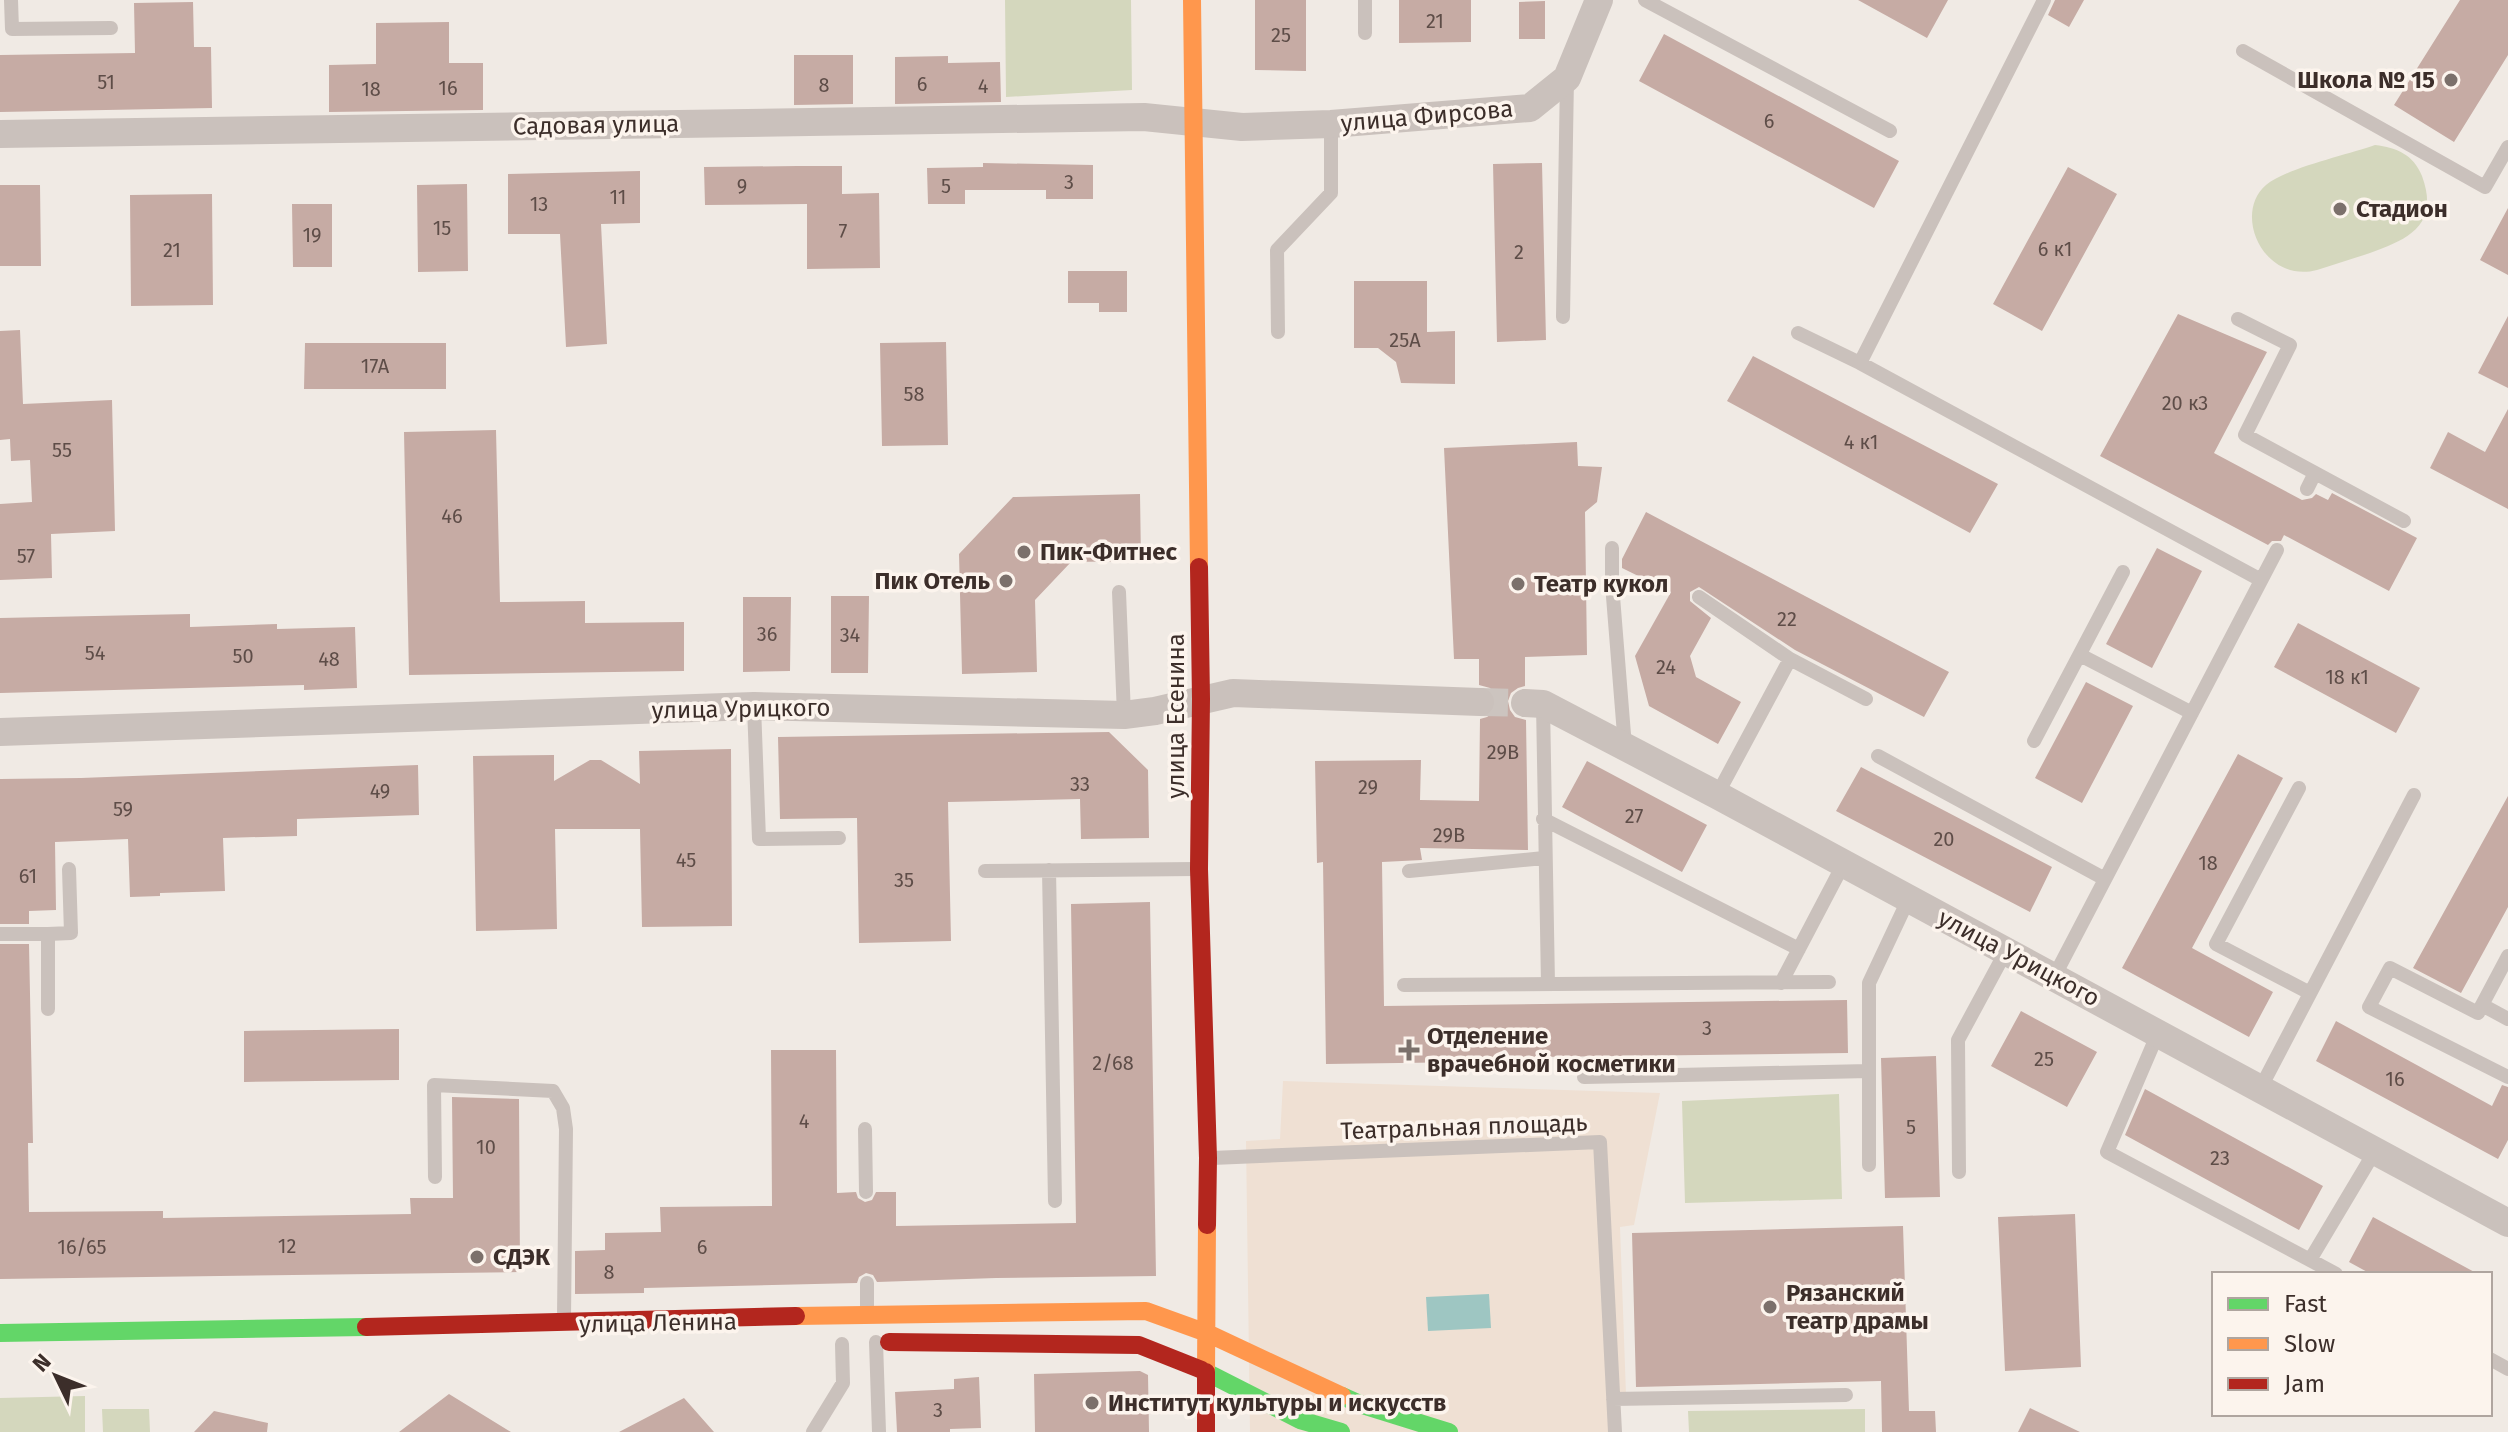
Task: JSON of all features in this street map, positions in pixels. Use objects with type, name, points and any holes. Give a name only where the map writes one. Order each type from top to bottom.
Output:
[{"type":"main road","name":"улица Есенина","points":[[1192,0],[1201,699],[1199,869],[1208,1158],[1206,1432]]},
{"type":"main road","name":"улица Ленина","points":[[0,1333],[1146,1311],[1207,1333],[1301,1406]]},
{"type":"main road","points":[[834,1344],[1139,1345],[1301,1406],[1341,1432]]},
{"type":"main road","points":[[1301,1406],[1362,1405],[1449,1432]]},
{"type":"street","name":"улица Фирсова","points":[[1192,123],[1242,127],[1331,124],[1530,108],[1567,78],[1599,0]]},
{"type":"street","name":"Садовая улица","points":[[0,134],[1144,117],[1192,123]]},
{"type":"street","name":"улица Урицкого","points":[[0,732],[754,706],[1124,715],[1233,693],[1480,702]]},
{"type":"street","name":"улица Урицкого","points":[[1534,704],[1717,795],[2375,1151],[2506,1217]]},
{"type":"lane","points":[[11,0],[12,29],[111,28]]},
{"type":"lane","points":[[1365,0],[1365,33]]},
{"type":"lane","points":[[1645,0],[1890,131]]},
{"type":"lane","points":[[1860,363],[2044,0]]},
{"type":"lane","points":[[2243,51],[2485,187],[2508,147]]},
{"type":"lane","points":[[1563,317],[1567,78]]},
{"type":"lane","points":[[1278,332],[1277,250],[1331,193],[1331,124]]},
{"type":"lane","points":[[2238,319],[2290,345],[2245,435],[2404,521]]},
{"type":"lane","points":[[1798,333],[1860,363],[2261,580]]},
{"type":"lane","points":[[2307,489],[2315,473]]},
{"type":"lane","points":[[1612,548],[1625,747]]},
{"type":"lane","points":[[2054,977],[2277,550]]},
{"type":"lane","points":[[2034,741],[2123,572]]},
{"type":"lane","points":[[1119,592],[1124,715]]},
{"type":"lane","points":[[1699,597],[1790,659],[1866,699]]},
{"type":"lane","points":[[2080,655],[2192,713]]},
{"type":"lane","points":[[1717,795],[1790,659]]},
{"type":"lane","points":[[1534,704],[1543,819],[1548,984]]},
{"type":"lane","points":[[754,706],[759,839],[839,838]]},
{"type":"lane","points":[[1878,756],[2105,879]]},
{"type":"lane","points":[[2299,788],[2216,944],[2310,993]]},
{"type":"lane","points":[[2260,1089],[2414,795]]},
{"type":"lane","points":[[1543,819],[1799,949]]},
{"type":"lane","points":[[1409,871],[1544,858]]},
{"type":"lane","points":[[1781,983],[1844,863]]},
{"type":"lane","points":[[0,934],[71,933],[69,869]]},
{"type":"lane","points":[[985,871],[1199,869]]},
{"type":"lane","points":[[1049,870],[1055,1201]]},
{"type":"lane","points":[[1869,1165],[1869,983],[1909,898]]},
{"type":"lane","points":[[48,934],[48,1009]]},
{"type":"lane","points":[[1959,1172],[1958,1040],[2006,951]]},
{"type":"lane","points":[[2508,956],[2478,1013],[2390,968],[2369,1007],[2508,1077]]},
{"type":"lane","points":[[1404,985],[1829,982]]},
{"type":"lane","points":[[2482,1005],[2508,1019]]},
{"type":"lane","points":[[2158,1033],[2107,1152],[2332,1272]]},
{"type":"lane","points":[[1584,1077],[1869,1071]]},
{"type":"lane","points":[[435,1177],[434,1085],[553,1091],[563,1108],[566,1129],[564,1323]]},
{"type":"lane","points":[[865,1129],[866,1192]]},
{"type":"lane","name":"Театральная площадь","points":[[1208,1158],[1600,1142],[1615,1432]]},
{"type":"lane","points":[[2310,1260],[2375,1151]]},
{"type":"lane","points":[[867,1283],[867,1314]]},
{"type":"lane","points":[[876,1342],[879,1432]]},
{"type":"lane","points":[[813,1432],[843,1383],[834,1344]]},
{"type":"lane","points":[[1613,1399],[1846,1395]]},
{"type":"green space","points":[[1005,0],[1131,0],[1132,90],[1006,97]]},
{"type":"green space","name":"Стадион","points":[[2375,145],[2403,153],[2414,162],[2422,176],[2427,208],[2415,230],[2393,244],[2317,270],[2298,272],[2282,267],[2269,257],[2259,244],[2253,228],[2252,212],[2256,198],[2266,185],[2302,168]]},
{"type":"green space","points":[[1839,1094],[1842,1199],[1685,1203],[1682,1101]]},
{"type":"green space","points":[[85,1396],[85,1432],[0,1432],[0,1398]]},
{"type":"green space","points":[[102,1409],[149,1409],[150,1432],[103,1432]]},
{"type":"green space","points":[[1865,1409],[1865,1432],[1689,1432],[1688,1411]]},
{"type":"shaded area","points":[[1283,1081],[1660,1093],[1634,1225],[1620,1227],[1626,1394],[1608,1394],[1610,1432],[1250,1432],[1246,1141],[1280,1139]]},
{"type":"water","points":[[1489,1294],[1491,1328],[1428,1331],[1426,1297]]},
{"type":"building","points":[[1255,0],[1306,0],[1306,71],[1255,70]]},
{"type":"building","points":[[1399,0],[1471,0],[1471,42],[1399,43]]},
{"type":"building","points":[[1858,0],[1948,0],[1927,38]]},
{"type":"building","points":[[2055,0],[2084,0],[2069,27],[2048,15]]},
{"type":"building","name":"Школа № 15","points":[[2460,0],[2508,0],[2508,55],[2454,142],[2394,105]]},
{"type":"building","points":[[1545,1],[1545,39],[1519,39],[1519,2]]},
{"type":"building","points":[[193,2],[194,47],[211,47],[212,108],[0,112],[0,55],[135,53],[134,3]]},
{"type":"building","points":[[449,22],[449,63],[483,63],[483,110],[329,112],[329,65],[376,64],[376,23]]},
{"type":"building","points":[[1664,34],[1899,161],[1874,208],[1639,81]]},
{"type":"building","points":[[794,55],[853,55],[853,104],[794,105]]},
{"type":"building","points":[[948,56],[948,63],[1000,62],[1001,102],[895,104],[895,57]]},
{"type":"building","points":[[983,163],[1093,165],[1093,199],[1046,199],[1046,190],[965,190],[965,204],[928,204],[927,168],[983,167]]},
{"type":"building","points":[[1542,163],[1546,340],[1497,342],[1493,164]]},
{"type":"building","points":[[842,166],[842,194],[879,193],[880,268],[807,269],[807,204],[705,205],[704,167]]},
{"type":"building","points":[[2068,167],[2117,194],[2042,331],[1993,304]]},
{"type":"building","points":[[640,171],[640,223],[601,224],[607,344],[566,347],[560,234],[508,234],[508,174]]},
{"type":"building","points":[[467,184],[468,271],[418,272],[417,185]]},
{"type":"building","points":[[0,185],[40,185],[41,266],[0,266]]},
{"type":"building","points":[[212,194],[213,305],[131,306],[130,195]]},
{"type":"building","points":[[292,204],[332,204],[332,267],[293,267]]},
{"type":"building","points":[[2508,208],[2508,275],[2480,260]]},
{"type":"building","points":[[1068,271],[1127,271],[1127,312],[1099,312],[1099,303],[1068,303]]},
{"type":"building","points":[[1354,281],[1427,281],[1427,332],[1455,331],[1455,384],[1401,383],[1396,362],[1378,348],[1354,348]]},
{"type":"building","points":[[2178,314],[2267,352],[2214,453],[2302,500],[2316,494],[2328,500],[2332,493],[2417,538],[2389,591],[2284,535],[2281,541],[2272,541],[2268,545],[2100,456]]},
{"type":"building","points":[[2508,316],[2508,388],[2478,373]]},
{"type":"building","points":[[20,330],[23,404],[112,400],[115,531],[51,534],[52,578],[0,580],[0,504],[32,502],[30,460],[11,461],[10,439],[0,440],[0,331]]},
{"type":"building","points":[[946,342],[948,445],[882,446],[880,343]]},
{"type":"building","points":[[305,343],[446,343],[446,389],[304,389]]},
{"type":"building","points":[[1753,356],[1998,484],[1970,533],[1727,401]]},
{"type":"building","points":[[2508,409],[2508,509],[2430,468],[2448,432],[2485,452]]},
{"type":"building","points":[[496,430],[500,602],[585,601],[585,623],[684,622],[684,671],[409,675],[404,432]]},
{"type":"building","points":[[1577,442],[1578,466],[1602,467],[1597,502],[1585,512],[1587,655],[1525,657],[1525,686],[1511,693],[1508,701],[1515,717],[1526,720],[1528,850],[1420,848],[1422,860],[1382,862],[1384,1006],[1847,1000],[1848,1053],[1539,1057],[1539,1061],[1326,1064],[1323,862],[1317,863],[1315,761],[1421,760],[1420,800],[1479,801],[1480,719],[1494,712],[1497,702],[1490,688],[1479,685],[1479,659],[1454,659],[1444,448]]},
{"type":"building","name":"Пик Отель","points":[[1140,494],[1141,561],[1071,562],[1035,600],[1037,672],[962,674],[959,554],[1013,497]]},
{"type":"building","points":[[1646,512],[1949,672],[1924,717],[1795,650],[1699,587],[1690,592],[1690,601],[1711,618],[1690,656],[1696,677],[1741,702],[1718,744],[1649,706],[1635,656],[1671,592],[1622,568],[1622,559]]},
{"type":"building","points":[[2157,548],[2202,571],[2152,668],[2106,644]]},
{"type":"building","points":[[831,596],[869,596],[868,673],[831,673]]},
{"type":"building","points":[[743,597],[791,597],[790,671],[743,672]]},
{"type":"building","points":[[190,614],[190,627],[277,624],[277,629],[355,627],[357,688],[304,690],[304,685],[0,693],[0,618]]},
{"type":"building","points":[[2298,623],[2420,688],[2396,733],[2274,667]]},
{"type":"building","points":[[2086,682],[2133,706],[2082,803],[2035,778]]},
{"type":"building","points":[[1109,732],[1148,770],[1149,838],[1081,839],[1080,799],[948,802],[951,941],[859,943],[857,818],[780,819],[778,737]]},
{"type":"building","points":[[731,749],[732,926],[642,927],[640,829],[555,829],[557,929],[476,931],[473,756],[554,755],[554,781],[590,760],[601,760],[640,784],[639,751]]},
{"type":"building","points":[[2238,754],[2283,778],[2192,948],[2273,992],[2249,1037],[2122,968]]},
{"type":"building","points":[[1587,761],[1707,825],[1682,872],[1562,807]]},
{"type":"building","points":[[418,765],[419,815],[297,819],[297,836],[223,838],[225,891],[130,897],[128,839],[55,842],[56,910],[29,911],[29,924],[0,924],[0,779]]},
{"type":"building","points":[[1861,767],[2052,867],[2030,912],[1836,811]]},
{"type":"building","points":[[2508,796],[2508,907],[2461,993],[2413,968]]},
{"type":"building","points":[[1150,902],[1156,1276],[877,1282],[873,1275],[866,1273],[859,1277],[857,1283],[644,1288],[644,1293],[575,1294],[575,1251],[605,1250],[605,1233],[661,1232],[660,1207],[772,1206],[771,1050],[836,1050],[837,1193],[856,1192],[858,1198],[865,1202],[872,1200],[876,1192],[896,1192],[896,1226],[1076,1223],[1071,904]]},
{"type":"building","points":[[0,944],[29,944],[33,1143],[28,1143],[29,1212],[163,1211],[163,1218],[411,1214],[410,1198],[453,1198],[452,1097],[519,1099],[520,1272],[0,1279]]},
{"type":"building","points":[[2021,1011],[2097,1052],[2067,1107],[1991,1066]]},
{"type":"building","points":[[2336,1021],[2492,1106],[2502,1085],[2508,1087],[2508,1140],[2498,1159],[2316,1061]]},
{"type":"building","points":[[399,1029],[399,1080],[244,1082],[244,1031]]},
{"type":"building","points":[[1936,1056],[1940,1197],[1885,1198],[1881,1058]]},
{"type":"building","points":[[2145,1089],[2323,1186],[2299,1230],[2125,1135]]},
{"type":"building","points":[[2075,1214],[2081,1367],[2005,1371],[1998,1217]]},
{"type":"building","points":[[2373,1217],[2474,1272],[2367,1272],[2349,1262]]},
{"type":"building","name":"Рязанский театр драмы","points":[[1903,1226],[1909,1411],[1935,1411],[1936,1432],[1882,1432],[1881,1381],[1636,1387],[1632,1233]]},
{"type":"building","name":"Институт культуры и искусств","points":[[1140,1371],[1148,1375],[1149,1432],[1035,1432],[1034,1374]]},
{"type":"building","points":[[979,1377],[981,1428],[950,1429],[950,1432],[897,1432],[895,1392],[954,1389],[954,1379]]},
{"type":"building","points":[[449,1394],[511,1432],[399,1432]]},
{"type":"building","points":[[684,1398],[714,1432],[619,1432]]},
{"type":"building","points":[[2030,1408],[2080,1432],[2018,1432]]},
{"type":"building","points":[[214,1411],[268,1423],[267,1432],[194,1432]]},
{"type":"tunnel","points":[[1480,702],[1525,703]]},
{"type":"traffic: fast","points":[[0,1333],[366,1327]]},
{"type":"traffic: fast","points":[[1202,1370],[1300,1420],[1341,1432]]},
{"type":"traffic: fast","points":[[1342,1396],[1449,1432]]},
{"type":"traffic: slow","points":[[1192,0],[1199,567]]},
{"type":"traffic: slow","points":[[1206,1372],[1207,1225]]},
{"type":"traffic: slow","points":[[796,1316],[1146,1311],[1207,1333],[1342,1396]]},
{"type":"traffic: jam","points":[[1199,567],[1199,869],[1208,1158],[1207,1225]]},
{"type":"traffic: jam","points":[[366,1327],[796,1316]]},
{"type":"traffic: jam","points":[[889,1342],[1139,1345],[1202,1370]]},
{"type":"traffic: jam","points":[[1206,1372],[1206,1432]]},
{"type":"place","name":"Школа № 15","points":[[2451,80]]},
{"type":"place","name":"Стадион","points":[[2340,209]]},
{"type":"place","name":"Пик-Фитнес","points":[[1024,552]]},
{"type":"place","name":"Пик Отель","points":[[1006,581]]},
{"type":"place","name":"Театр кукол","points":[[1518,584]]},
{"type":"place","name":"Отделение врачебной косметики","points":[[1409,1050]]},
{"type":"place","name":"СДЭК","points":[[477,1257]]},
{"type":"place","name":"Рязанский театр драмы","points":[[1770,1307]]},
{"type":"place","name":"Институт культуры и искусств","points":[[1092,1403]]}]
